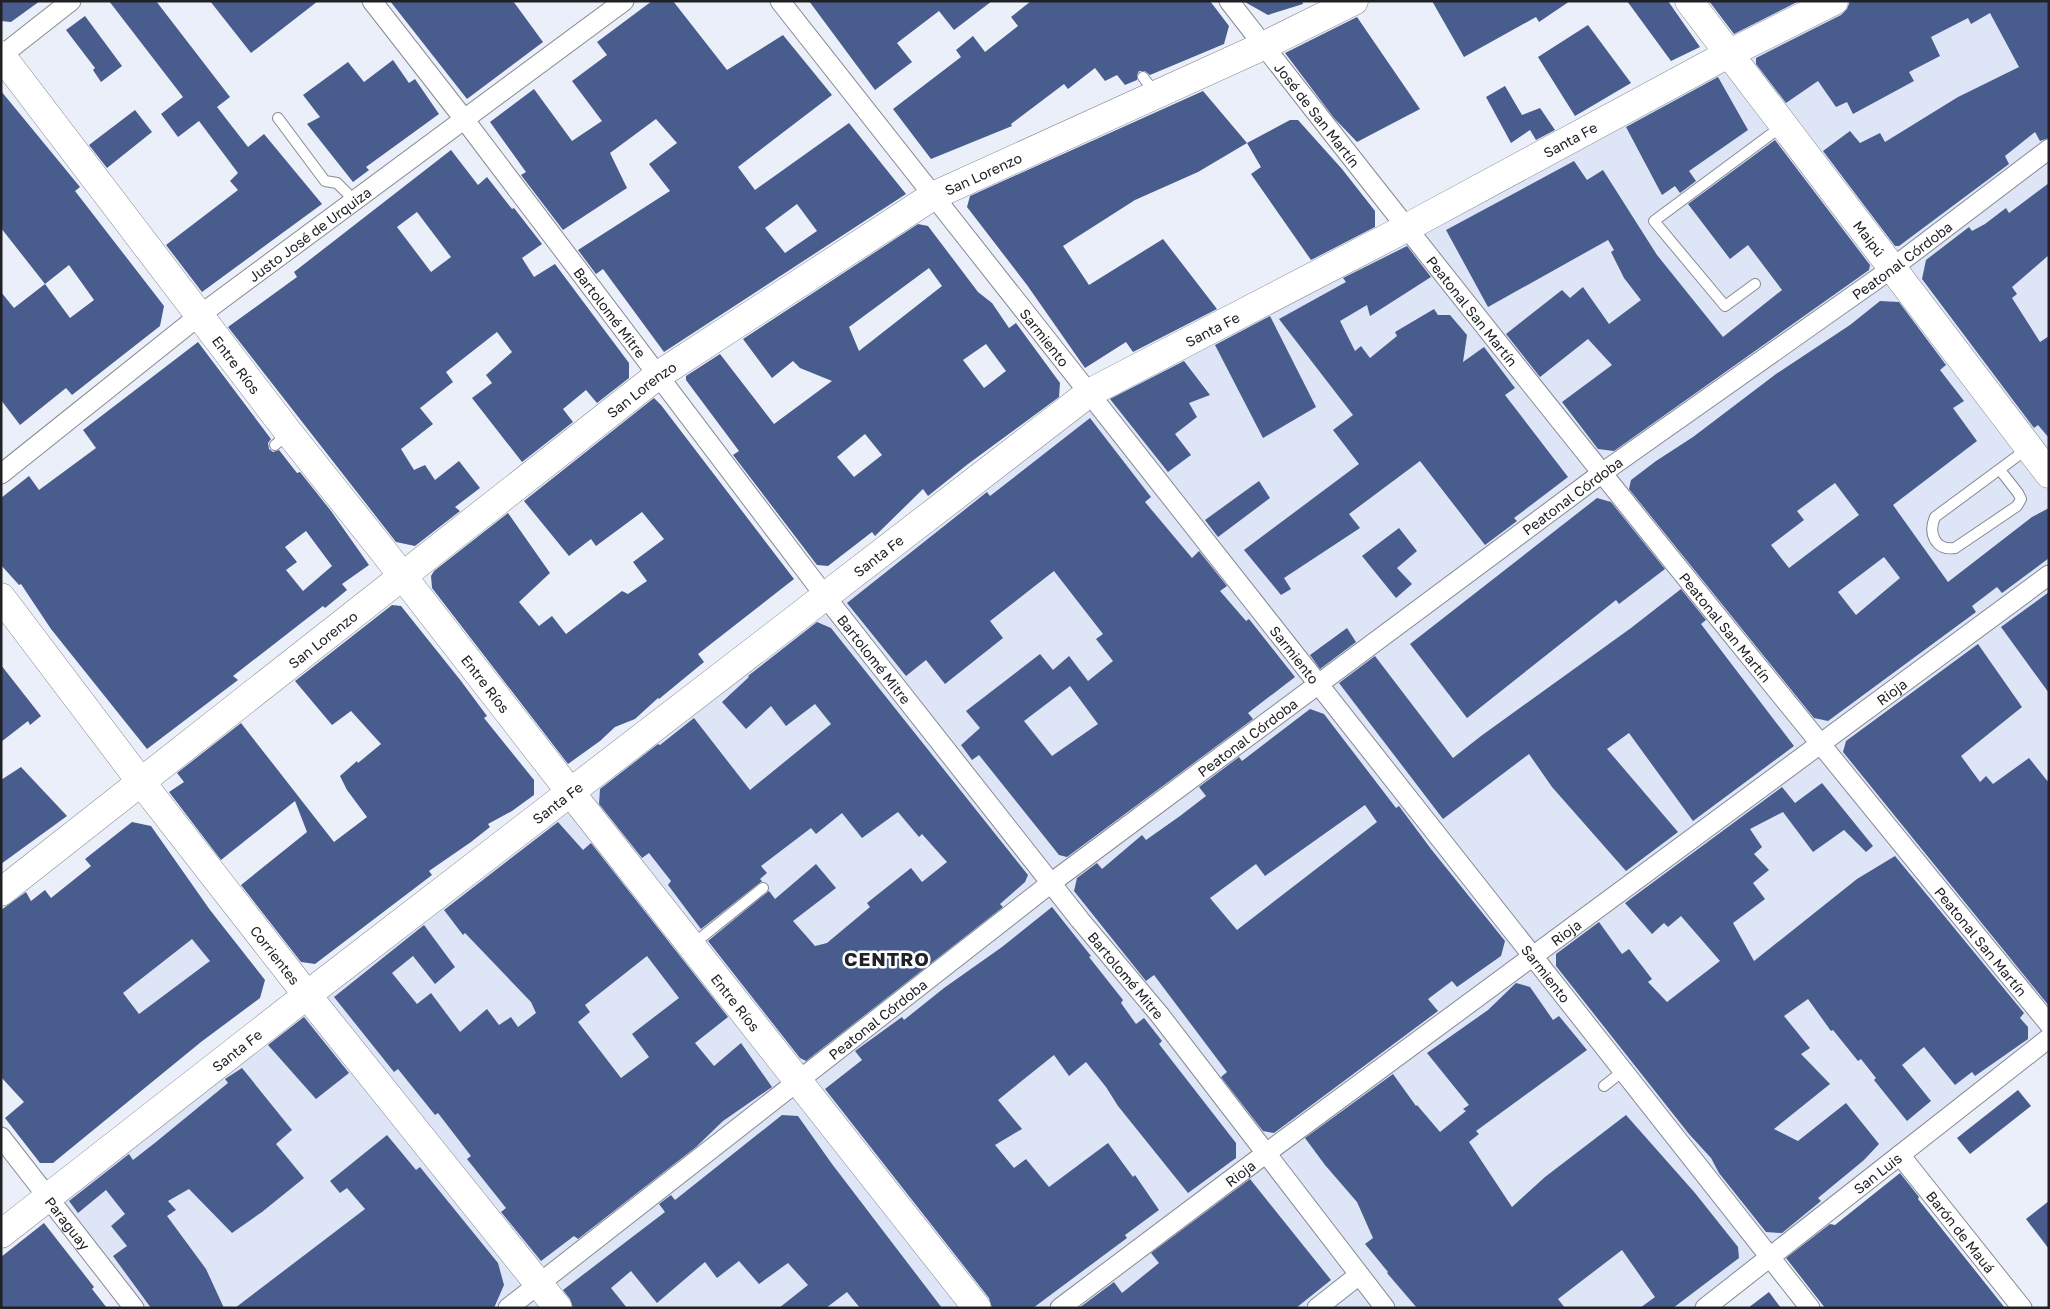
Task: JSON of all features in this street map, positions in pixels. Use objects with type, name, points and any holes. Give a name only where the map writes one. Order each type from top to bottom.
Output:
[{"type":"main road","name":"San Lorenzo","points":[[1,892],[657,376],[933,196],[1150,86],[1263,46],[1354,1]]},
{"type":"main road","name":"Maipú","points":[[1689,1],[2049,474]]},
{"type":"main road","name":"Santa Fe","points":[[1,1234],[307,995],[1089,393],[1406,228],[1728,54],[1834,1]]},
{"type":"main road","name":"Entre Ríos","points":[[1,55],[200,315],[282,439],[403,575],[571,793],[977,1308]]},
{"type":"main road","name":"Corrientes","points":[[1,598],[307,995],[558,1308]]},
{"type":"street","points":[[1,55],[71,1]]},
{"type":"street","name":"Bartolomé Mitre","points":[[372,1],[464,119],[825,596],[1051,883],[1159,1014],[1385,1308]]},
{"type":"street","name":"Justo José de Urquiza","points":[[1,474],[200,315],[624,1]]},
{"type":"street","name":"Sarmiento","points":[[780,1],[1810,1308]]},
{"type":"street","name":"José de San Martín","points":[[1229,1],[1406,228]]},
{"type":"street","name":"Peatonal Córdoba","points":[[508,1308],[1051,883],[1602,473],[1891,268],[2049,150]]},
{"type":"street","name":"Peatonal San Martín","points":[[1406,228],[1820,744],[2049,1024]]},
{"type":"street","name":"Rioja","points":[[1060,1308],[1265,1154],[2049,575]]},
{"type":"street","name":"San Luis","points":[[1705,1308],[2049,1038]]},
{"type":"street","name":"Paraguay","points":[[1,1137],[134,1308]]},
{"type":"street","name":"Barón de Mauá","points":[[1900,1155],[2022,1308]]},
{"type":"street","points":[[1317,1308],[1359,1275]]},
{"type":"lane","points":[[278,118],[326,181],[337,183],[354,200]]},
{"type":"lane","points":[[1755,284],[1725,306],[1654,221],[1783,126]]},
{"type":"lane","points":[[2000,470],[2018,493],[2020,499],[2017,506],[1955,548],[1941,547],[1932,536],[1931,526],[1935,517],[2028,448]]},
{"type":"lane","points":[[691,946],[763,888]]},
{"type":"lane","points":[[1604,1086],[1623,1071]]},
{"type":"shaded area","points":[[1834,1],[2049,1],[2049,1038],[1705,1308],[134,1308],[48,1197],[1089,393]]},
{"type":"shaded area","points":[[210,910],[251,964],[138,1053],[93,980],[174,934]]},
{"type":"building","points":[[1,1],[40,1],[11,22],[1,21]]},
{"type":"building","points":[[109,1],[156,1],[230,97],[217,107],[248,147],[264,134],[322,204],[202,292],[166,245],[238,190],[230,181],[238,173],[199,121],[178,137],[161,114],[183,97]]},
{"type":"building","points":[[210,1],[318,1],[251,53]]},
{"type":"building","points":[[390,1],[513,1],[543,42],[467,99]]},
{"type":"building","points":[[652,1],[673,1],[727,70],[783,35],[832,95],[738,167],[755,190],[849,123],[906,194],[664,352],[603,269],[596,274],[578,250],[670,191],[649,164],[677,143],[656,119],[610,153],[627,188],[563,230],[521,175],[526,172],[490,122],[534,89],[572,141],[602,121],[572,81],[607,55],[597,42]],"holes":[[[797,204],[817,231],[785,253],[765,228]]]},
{"type":"building","points":[[809,1],[992,1],[954,30],[939,11],[897,43],[912,62],[875,90]]},
{"type":"building","points":[[1031,1],[1210,1],[1229,26],[1224,44],[1150,75],[1145,71],[1139,71],[1137,80],[1125,85],[1117,75],[1105,81],[1095,68],[1068,89],[1064,84],[1011,124],[1012,126],[931,159],[893,109],[961,57],[956,50],[973,36],[985,52],[1018,26],[1011,17]]},
{"type":"building","points":[[1243,1],[1302,1],[1303,4],[1268,15]]},
{"type":"building","points":[[1432,1],[1570,1],[1539,22],[1536,17],[1464,57]]},
{"type":"building","points":[[1627,1],[1668,1],[1700,47],[1671,61]]},
{"type":"building","points":[[1709,1],[1799,1],[1734,34]]},
{"type":"building","points":[[1850,1],[2049,1],[2049,138],[2040,141],[2035,132],[2005,156],[2009,164],[1899,246],[1895,246],[1823,151],[1850,131],[1860,143],[1880,133],[1885,142],[1958,97],[2019,67],[1990,13],[1971,24],[1968,18],[1931,37],[1940,56],[1909,72],[1914,81],[1853,114],[1847,102],[1836,107],[1818,81],[1786,103],[1756,64],[1756,58],[1841,15],[1847,9]]},
{"type":"building","points":[[85,16],[122,66],[101,82],[93,70],[95,68],[66,30]]},
{"type":"building","points":[[1357,17],[1420,109],[1357,142],[1334,118],[1285,53]]},
{"type":"building","points":[[1588,25],[1631,83],[1575,116],[1538,57]]},
{"type":"building","points":[[393,60],[409,83],[415,79],[439,114],[366,167],[369,170],[353,182],[307,124],[320,117],[303,95],[348,62],[364,82]]},
{"type":"building","points":[[1718,77],[1748,130],[1689,171],[1696,181],[1680,193],[1675,186],[1662,195],[1626,127]]},
{"type":"building","points":[[1505,86],[1522,115],[1540,108],[1555,130],[1536,140],[1530,130],[1511,143],[1486,97]]},
{"type":"building","points":[[1,91],[80,187],[75,191],[164,306],[160,326],[72,395],[66,388],[20,425],[1,400],[1,292],[14,308],[45,284],[1,228]],"holes":[[[69,265],[94,300],[70,318],[45,284]]]},
{"type":"building","points":[[1203,91],[1247,143],[1198,172],[1135,200],[1063,246],[1089,285],[1163,239],[1217,309],[1133,352],[1126,342],[1085,368],[1027,285],[967,207],[970,196]]},
{"type":"building","points":[[135,110],[152,132],[107,168],[89,145]]},
{"type":"building","points":[[1290,120],[1298,120],[1342,169],[1375,211],[1375,227],[1311,260],[1251,174],[1261,167],[1247,143]]},
{"type":"building","points":[[1775,140],[1870,265],[1869,270],[1614,451],[1598,449],[1562,402],[1612,365],[1588,339],[1540,377],[1506,334],[1562,290],[1570,298],[1583,287],[1609,324],[1641,300],[1624,278],[1611,252],[1614,250],[1608,240],[1488,307],[1446,230],[1574,161],[1587,180],[1603,170],[1657,255],[1723,337],[1782,290],[1748,245],[1730,259],[1688,204]]},
{"type":"building","points":[[451,150],[478,185],[487,177],[512,209],[514,208],[542,244],[522,258],[534,277],[555,264],[629,363],[629,378],[597,403],[586,390],[563,409],[573,422],[522,462],[472,398],[492,383],[486,375],[512,352],[497,332],[446,372],[453,382],[420,408],[433,424],[401,449],[414,470],[425,465],[435,480],[459,461],[480,488],[455,507],[460,511],[415,546],[396,542],[228,327],[297,277],[294,272]],"holes":[[[417,212],[451,257],[431,272],[397,227]]]},
{"type":"building","points":[[2049,183],[2049,255],[2012,287],[2017,294],[2012,298],[2040,342],[2049,336],[2049,438],[2038,425],[2034,428],[1922,279],[1926,260],[1969,227],[1972,231],[2006,208],[2009,213]]},
{"type":"building","points":[[918,224],[928,226],[978,292],[992,303],[1009,328],[1016,323],[1060,383],[1059,397],[928,496],[923,489],[875,536],[872,532],[828,566],[817,565],[733,455],[739,451],[686,380],[686,376],[720,354],[774,424],[832,381],[800,368],[793,361],[772,378],[743,339]],"holes":[[[929,268],[942,286],[859,351],[849,327]],[[986,344],[1006,371],[984,388],[963,360]],[[865,434],[882,455],[854,477],[837,457]]]},
{"type":"building","points":[[1407,246],[1431,277],[1370,316],[1367,305],[1340,321],[1355,351],[1361,346],[1370,358],[1397,336],[1395,332],[1434,309],[1438,315],[1450,315],[1467,335],[1463,362],[1484,347],[1515,388],[1505,395],[1568,477],[1514,518],[1517,521],[1485,545],[1420,461],[1349,514],[1360,528],[1284,578],[1291,589],[1281,595],[1244,550],[1359,464],[1333,430],[1353,415],[1279,319],[1346,282],[1343,278]]},
{"type":"building","points":[[1880,301],[1899,302],[1946,365],[1940,370],[1964,401],[1953,408],[1977,441],[1893,505],[1948,582],[2032,517],[2049,508],[2049,558],[2002,593],[1997,587],[1972,606],[1976,612],[1828,721],[1814,718],[1629,489],[1631,480],[1656,461],[1693,437],[1776,374],[1850,325]],"holes":[[[1835,483],[1859,515],[1789,568],[1771,545],[1804,520],[1797,511]],[[1884,557],[1900,578],[1856,615],[1838,592]]]},
{"type":"building","points":[[1270,316],[1316,407],[1263,438],[1215,345]]},
{"type":"building","points":[[198,342],[271,439],[268,443],[269,449],[273,452],[279,450],[297,473],[300,472],[331,511],[369,565],[342,584],[347,590],[325,608],[323,606],[233,676],[238,680],[147,749],[51,629],[21,584],[19,585],[1,565],[1,498],[29,476],[39,490],[96,448],[83,430]],"holes":[[[306,531],[332,566],[303,591],[286,570],[297,562],[285,547]]]},
{"type":"building","points":[[1184,361],[1210,395],[1189,403],[1197,417],[1175,434],[1191,455],[1168,472],[1110,399]]},
{"type":"building","points":[[654,398],[794,579],[698,654],[704,662],[658,698],[635,719],[615,727],[600,741],[568,764],[432,588],[431,576],[434,571],[508,513],[550,573],[519,602],[539,626],[552,616],[566,634],[622,591],[628,594],[647,581],[633,562],[664,539],[642,512],[596,546],[591,539],[569,556],[524,501]]},
{"type":"building","points":[[1090,418],[1151,497],[1145,502],[1192,558],[1199,551],[1227,586],[1220,591],[1246,621],[1249,619],[1295,677],[1248,713],[1253,719],[1067,857],[1059,855],[979,755],[972,760],[961,745],[980,728],[966,711],[1040,654],[1053,670],[1069,656],[1088,681],[1113,661],[1096,639],[1103,634],[1054,571],[990,621],[1003,638],[945,684],[926,660],[906,676],[847,603],[987,492],[990,496]],"holes":[[[1070,686],[1098,724],[1052,756],[1024,721]]]},
{"type":"building","points":[[1259,481],[1270,498],[1218,537],[1205,520]]},
{"type":"building","points":[[1597,498],[1611,502],[1665,569],[1619,604],[1616,600],[1467,718],[1410,644]]},
{"type":"building","points":[[1399,528],[1417,551],[1397,568],[1412,584],[1396,598],[1362,556]]},
{"type":"building","points":[[1681,589],[1706,620],[1701,624],[1794,746],[1693,821],[1629,733],[1607,749],[1678,832],[1626,871],[1552,787],[1529,754],[1443,819],[1339,683],[1375,656],[1453,758],[1631,628]]},
{"type":"building","points":[[2049,592],[2049,693],[2001,627]]},
{"type":"building","points":[[392,605],[401,606],[461,681],[487,716],[484,718],[534,780],[534,795],[512,811],[488,824],[490,827],[429,871],[432,875],[315,964],[301,962],[241,885],[307,832],[295,801],[221,860],[169,792],[184,782],[177,773],[241,723],[334,842],[367,817],[347,790],[340,776],[381,744],[351,711],[332,725],[295,681]]},
{"type":"building","points":[[817,622],[831,628],[1028,875],[1025,882],[1000,904],[1003,907],[806,1061],[800,1058],[708,941],[769,891],[775,899],[816,864],[836,888],[793,921],[815,946],[827,943],[870,907],[867,903],[911,868],[922,882],[947,862],[922,834],[919,837],[898,812],[862,838],[842,813],[816,834],[811,828],[761,866],[767,873],[760,879],[762,881],[701,929],[668,885],[671,881],[649,853],[642,858],[599,804],[600,789],[694,718],[750,790],[831,724],[815,704],[786,726],[771,706],[746,729],[722,702],[748,676]]},
{"type":"building","points":[[1347,628],[1356,642],[1320,669],[1310,655]]},
{"type":"building","points":[[1978,644],[2022,707],[1961,756],[1980,782],[1986,776],[1993,784],[2029,758],[2049,783],[2049,1006],[1843,752],[1846,741]]},
{"type":"building","points":[[1,665],[41,716],[30,725],[28,721],[1,742]]},
{"type":"building","points":[[1310,709],[1324,714],[1396,808],[1399,806],[1505,941],[1501,956],[1457,987],[1452,981],[1428,999],[1438,1011],[1274,1133],[1263,1131],[1221,1077],[1227,1072],[1154,975],[1146,981],[1074,891],[1077,878],[1097,863],[1102,869],[1142,835],[1146,840],[1180,816],[1206,796],[1199,787],[1239,757],[1242,761]],"holes":[[[1365,805],[1377,822],[1237,930],[1210,898],[1256,864],[1265,876]]]},
{"type":"building","points":[[21,767],[67,816],[1,864],[1,780]]},
{"type":"building","points":[[1822,783],[1873,846],[1866,852],[1844,830],[1813,852],[1783,812],[1750,829],[1762,847],[1754,854],[1769,870],[1753,883],[1765,899],[1733,923],[1754,961],[1857,879],[1895,856],[2024,1013],[2020,1018],[2028,1027],[2028,1039],[1975,1076],[1972,1072],[1955,1085],[1924,1047],[1902,1065],[1931,1101],[1907,1121],[1874,1080],[1876,1078],[1861,1059],[1858,1061],[1833,1030],[1831,1031],[1808,999],[1784,1016],[1810,1048],[1801,1054],[1830,1084],[1774,1129],[1798,1141],[1846,1103],[1879,1144],[1864,1160],[1818,1198],[1821,1201],[1782,1233],[1766,1232],[1719,1173],[1711,1158],[1689,1134],[1556,966],[1556,954],[1599,922],[1622,954],[1629,949],[1652,979],[1648,982],[1667,1002],[1720,961],[1681,916],[1668,927],[1664,923],[1652,934],[1625,903],[1782,787],[1795,803]]},
{"type":"building","points":[[132,822],[151,826],[210,910],[265,980],[260,998],[201,1042],[53,1163],[40,1163],[5,1118],[24,1102],[1,1077],[1,910],[26,892],[31,901],[45,890],[51,898],[91,866],[85,859]],"holes":[[[192,939],[210,961],[139,1014],[123,993]]]},
{"type":"building","points":[[558,822],[583,850],[591,843],[728,1017],[695,1043],[714,1066],[741,1043],[772,1087],[723,1121],[696,1147],[578,1239],[574,1236],[541,1261],[501,1212],[506,1208],[467,1159],[471,1156],[438,1113],[435,1115],[398,1069],[394,1072],[334,997],[424,925],[455,967],[435,984],[413,956],[392,973],[417,1004],[431,993],[460,1032],[487,1009],[499,1025],[511,1017],[518,1027],[536,1013],[531,1002],[465,933],[463,935],[444,910]],"holes":[[[647,956],[679,998],[632,1034],[649,1057],[621,1078],[578,1022],[590,1012],[585,1005]]]},
{"type":"building","points":[[1052,907],[1123,1000],[1121,1003],[1136,1024],[1144,1018],[1162,1041],[1159,1044],[1236,1143],[1236,1158],[1188,1193],[1118,1106],[1086,1062],[1069,1076],[1054,1055],[998,1100],[1022,1129],[995,1145],[1014,1168],[1026,1159],[1049,1187],[1108,1143],[1133,1177],[1135,1175],[1159,1210],[1125,1235],[1127,1238],[1033,1308],[992,1308],[989,1298],[825,1089],[862,1060],[855,1051],[902,1017],[904,1020]]},
{"type":"building","points":[[1516,983],[1530,987],[1553,1020],[1559,1016],[1587,1050],[1476,1131],[1479,1134],[1469,1142],[1512,1207],[1545,1177],[1626,1115],[1695,1193],[1738,1247],[1739,1258],[1673,1308],[1640,1308],[1655,1297],[1622,1250],[1558,1299],[1565,1308],[1417,1308],[1365,1244],[1373,1238],[1357,1202],[1325,1165],[1305,1138],[1393,1074],[1416,1106],[1440,1132],[1466,1111],[1463,1109],[1469,1105],[1427,1053],[1488,1010]]},
{"type":"building","points":[[304,1017],[349,1073],[316,1099],[268,1045]]},
{"type":"building","points":[[242,1068],[292,1130],[276,1144],[304,1178],[262,1212],[232,1233],[189,1189],[168,1201],[176,1210],[167,1216],[206,1269],[224,1308],[151,1308],[113,1256],[127,1246],[111,1226],[125,1214],[106,1190],[78,1213],[69,1201],[129,1154],[133,1160],[228,1083],[225,1079]]},
{"type":"building","points":[[2018,1090],[2031,1106],[1970,1154],[1957,1138]]},
{"type":"building","points":[[782,1115],[798,1116],[832,1164],[942,1308],[860,1308],[847,1292],[826,1308],[779,1308],[808,1285],[788,1263],[759,1284],[739,1261],[717,1278],[705,1262],[657,1303],[631,1271],[611,1288],[627,1308],[573,1308],[570,1299],[563,1290],[665,1212],[659,1204],[671,1195],[675,1200]]},
{"type":"building","points":[[387,1135],[416,1170],[420,1167],[498,1263],[504,1285],[494,1308],[235,1308],[365,1209],[347,1188],[340,1193],[330,1181]]},
{"type":"building","points":[[1900,1173],[1919,1197],[1918,1199],[2005,1308],[1825,1308],[1786,1258],[1830,1224],[1835,1225]]},
{"type":"building","points":[[1250,1179],[1331,1280],[1296,1308],[1079,1308],[1114,1282],[1122,1293],[1159,1263],[1151,1253]]},
{"type":"building","points":[[2049,1201],[2049,1249],[2026,1219]]},
{"type":"building","points":[[44,1223],[94,1287],[92,1289],[107,1308],[1,1308],[1,1257]]},
{"type":"building","points":[[1769,1292],[1781,1308],[1748,1308]]},
{"type":"district","name":"CENTRO","points":[[887,958]]}]
